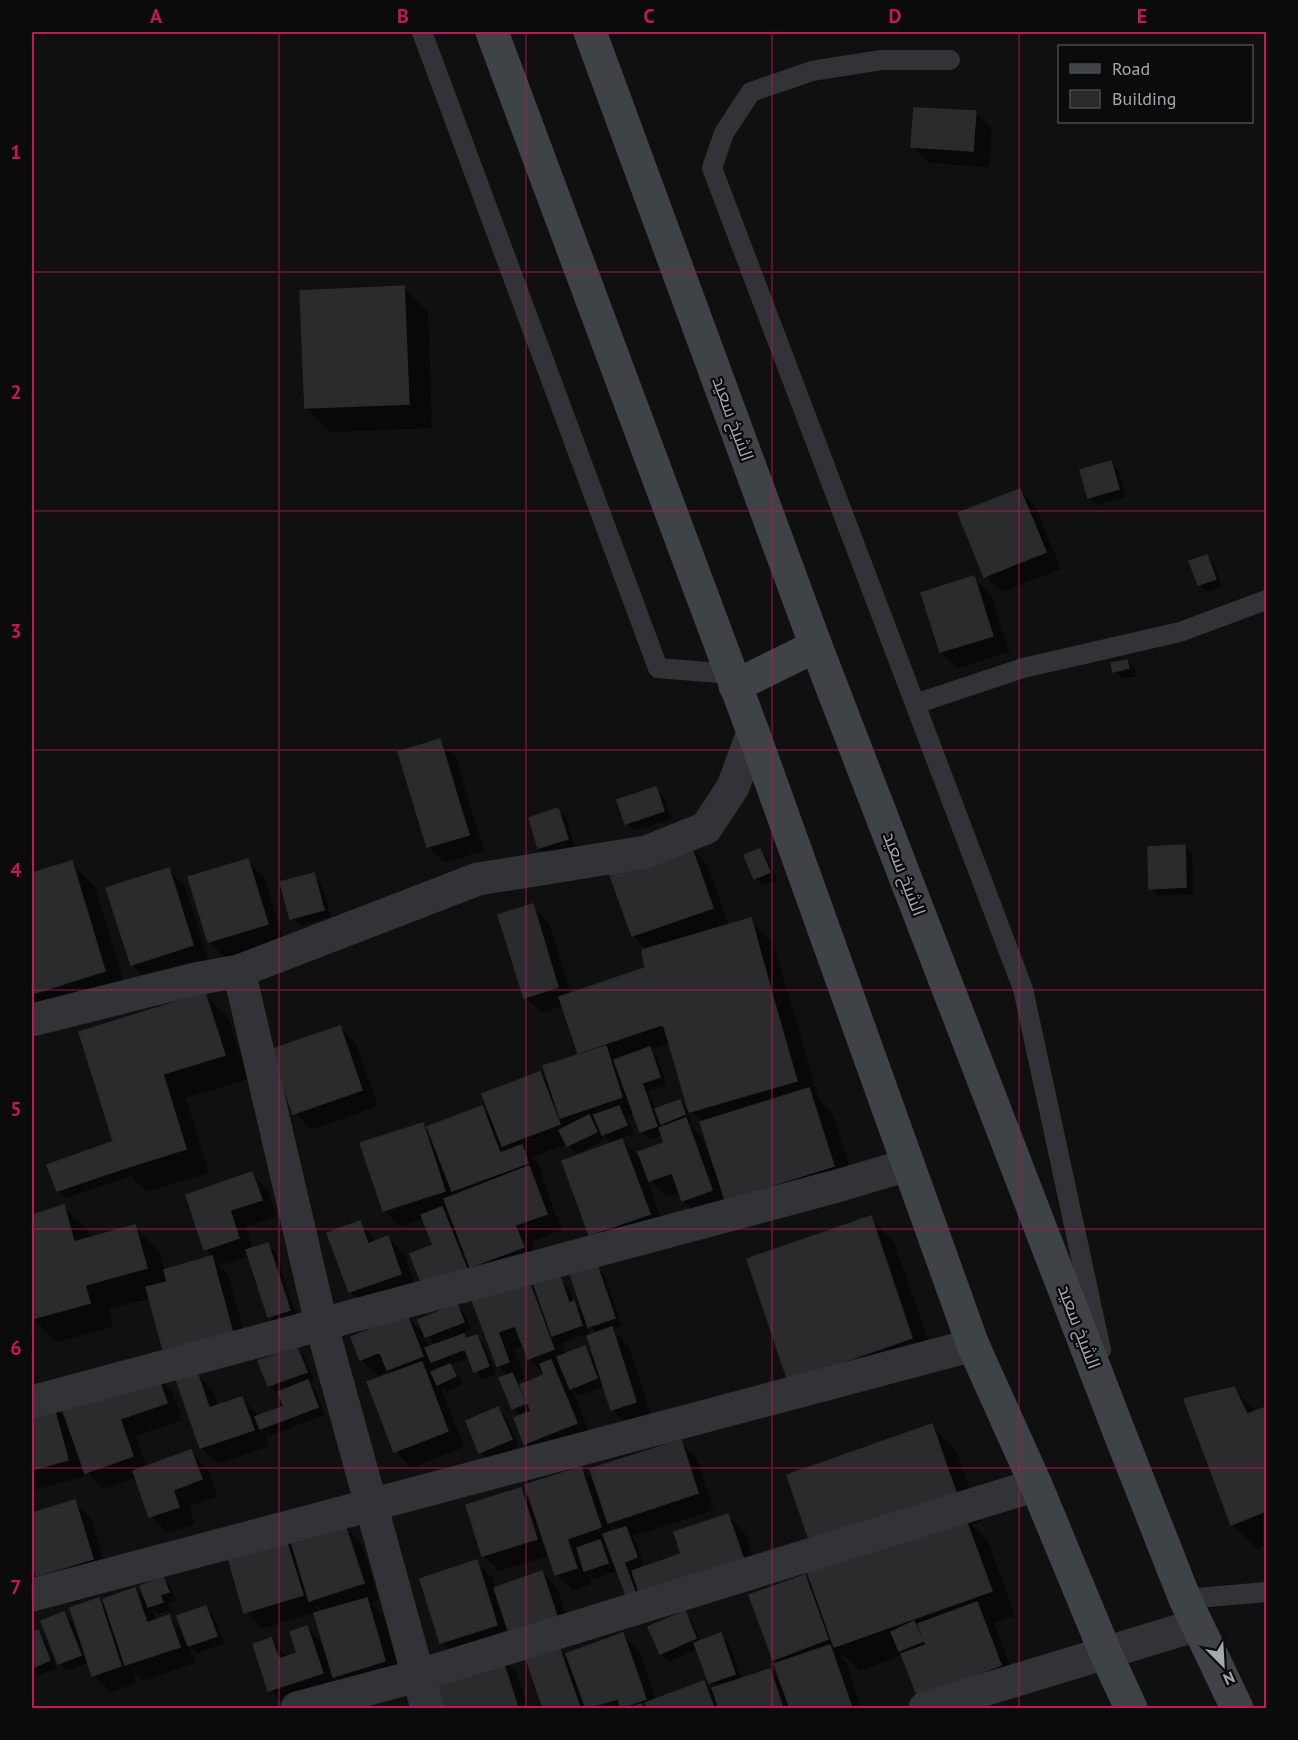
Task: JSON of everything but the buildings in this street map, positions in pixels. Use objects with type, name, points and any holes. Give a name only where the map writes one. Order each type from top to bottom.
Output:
[{"type":"main road","points":[[492,32],[753,732],[973,1345],[1036,1485],[1106,1654],[1131,1708]]},
{"type":"main road","name":"الشيخ سعيد","points":[[590,32],[816,646],[1118,1429],[1191,1612],[1237,1708]]},
{"type":"main road","points":[[733,680],[816,646]]},
{"type":"street","points":[[32,1020],[195,979],[239,971],[478,879],[646,852],[706,828],[733,787],[753,732]]},
{"type":"street","points":[[239,971],[321,1323],[427,1708]]},
{"type":"street","points":[[32,1402],[908,1165]]},
{"type":"street","points":[[32,1595],[973,1345]]},
{"type":"street","points":[[297,1708],[417,1676],[1036,1485]]},
{"type":"street","points":[[925,1708],[1106,1654],[1191,1612]]},
{"type":"lane","points":[[422,32],[658,669],[733,680]]},
{"type":"lane","points":[[950,60],[881,60],[835,67],[812,71],[751,92],[724,133],[712,168],[1023,989],[1118,1429]]},
{"type":"lane","points":[[915,704],[1023,668],[1180,632],[1266,600]]},
{"type":"lane","points":[[1191,1612],[1266,1592]]}]
